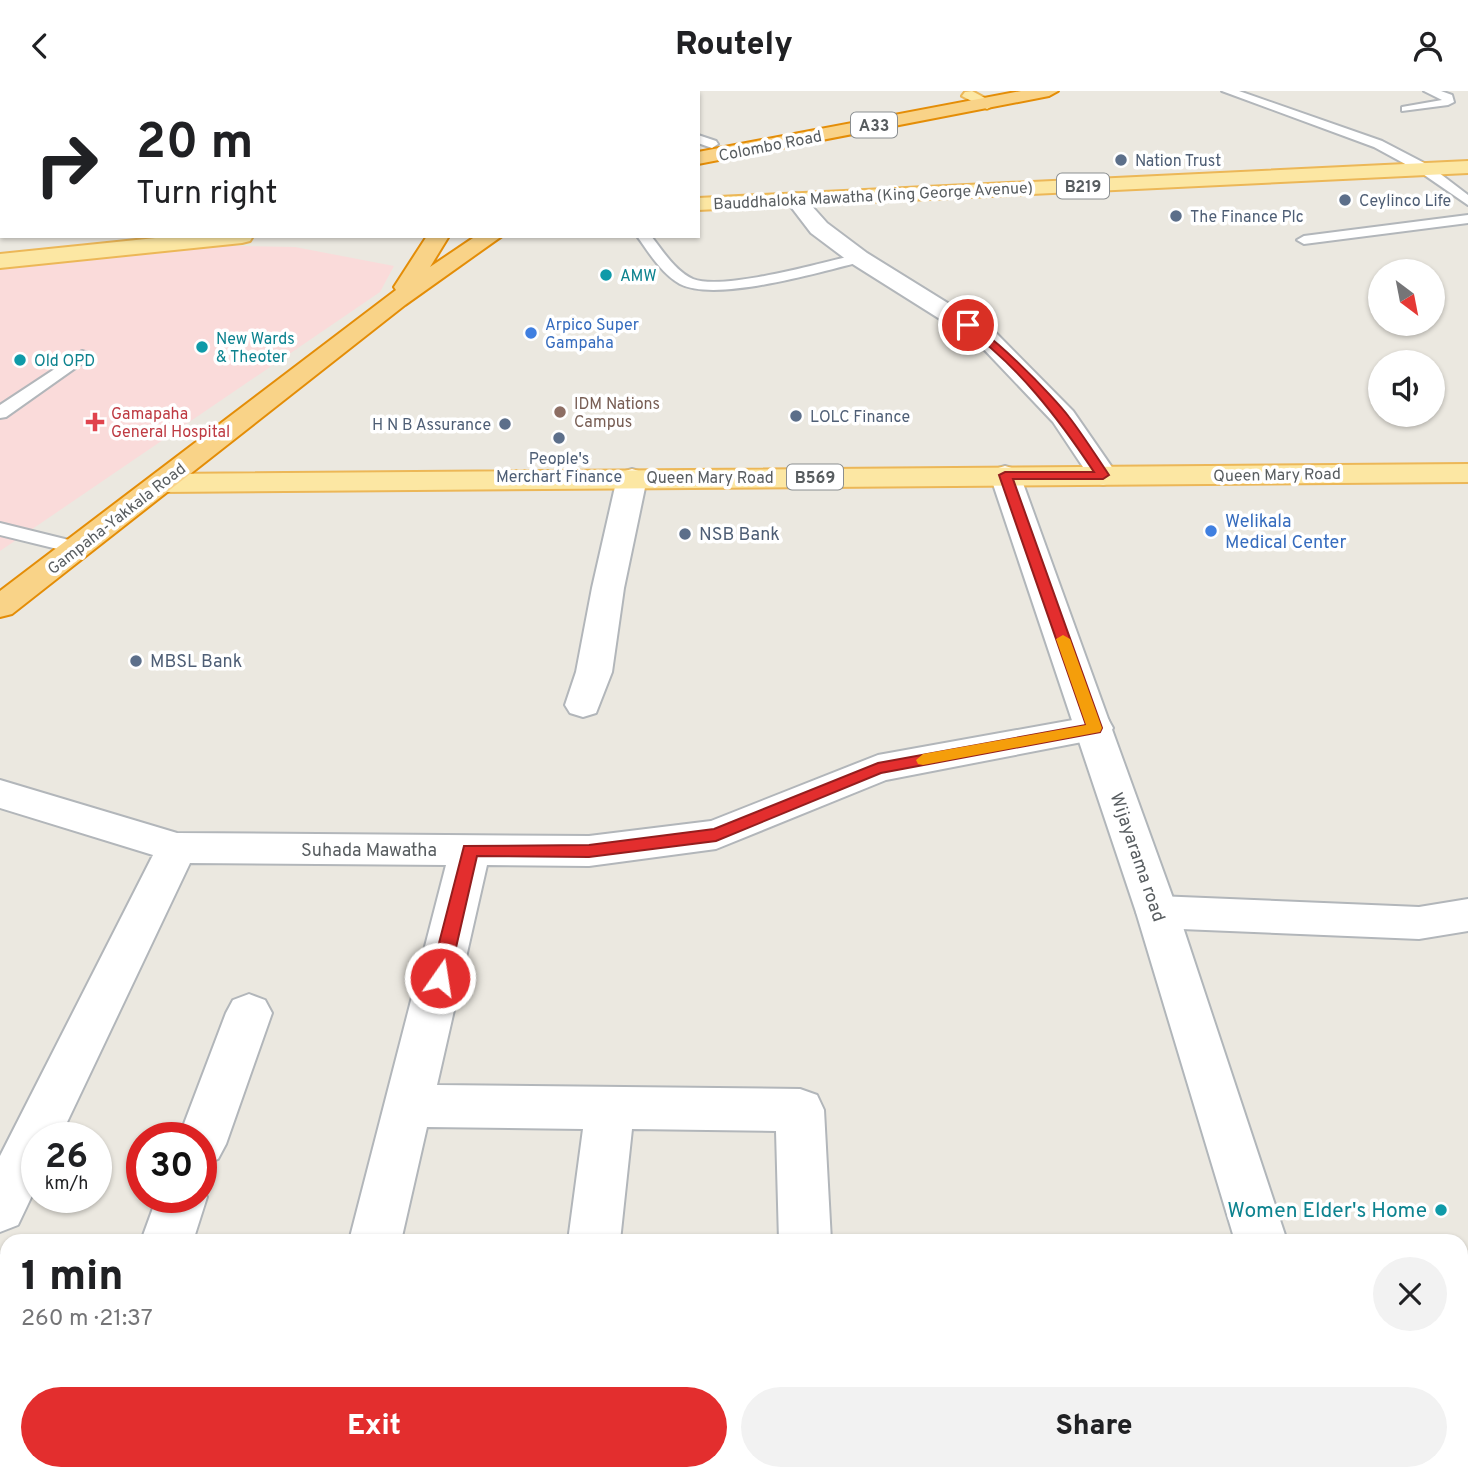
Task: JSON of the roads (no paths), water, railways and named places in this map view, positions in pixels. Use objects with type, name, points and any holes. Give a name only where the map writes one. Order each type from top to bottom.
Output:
[{"type":"highway","name":"Colombo Road","points":[[703,143],[978,96],[1049,91]]},
{"type":"highway","name":"Colombo Road","points":[[700,158],[978,96]]},
{"type":"highway","name":"Gampaha-Yakkala Road","points":[[397,300],[437,238]]},
{"type":"highway","name":"Gampaha-Yakkala Road","points":[[0,607],[397,300],[488,238]]},
{"type":"main road","name":"Bauddhaloka Mawatha (King George Avenue)","points":[[700,204],[1468,167]]},
{"type":"main road","points":[[0,261],[223,238]]},
{"type":"main road","name":"Queen Mary Road","points":[[162,483],[1468,473]]},
{"type":"street","points":[[795,199],[820,228],[859,258],[986,338],[1063,417],[1103,475]]},
{"type":"street","name":"Wijayarama road","points":[[1005,475],[1157,912],[1259,1234]]},
{"type":"street","points":[[583,705],[594,672],[608,588],[632,478]]},
{"type":"street","name":"Suhada Mawatha","points":[[0,794],[177,848],[589,851],[716,835],[878,768],[1095,728]]},
{"type":"street","points":[[0,1208],[177,848]]},
{"type":"street","points":[[377,1234],[470,850]]},
{"type":"street","points":[[1157,912],[1419,923],[1468,915]]},
{"type":"street","points":[[209,1122],[249,1013]]},
{"type":"street","points":[[409,1106],[800,1110],[805,1234]]},
{"type":"street","points":[[595,1234],[610,1109]]},
{"type":"street","points":[[169,1234],[177,1213]]},
{"type":"lane","points":[[1228,91],[1378,144],[1425,169],[1468,201]]},
{"type":"lane","points":[[1406,109],[1448,102],[1448,97],[1430,91]]},
{"type":"lane","points":[[1304,240],[1468,219]]},
{"type":"lane","points":[[646,238],[679,277],[693,284],[718,285],[859,258]]},
{"type":"lane","points":[[0,413],[82,356]]},
{"type":"lane","points":[[0,529],[78,548]]},
{"type":"place","name":"Nation Trust","points":[[1121,160]]},
{"type":"place","name":"Ceylinco Life","points":[[1345,200]]},
{"type":"place","name":"The Finance Plc","points":[[1176,216]]},
{"type":"place","name":"AMW","points":[[606,275]]},
{"type":"place","name":"Arpico Super Gampaha","points":[[531,333]]},
{"type":"place","name":"New Wards & Theoter","points":[[202,347]]},
{"type":"place","name":"Old OPD","points":[[20,360]]},
{"type":"place","name":"IDM Nations Campus","points":[[560,412]]},
{"type":"place","name":"LOLC Finance","points":[[796,416]]},
{"type":"place","name":"Gamapaha General Hospital","points":[[95,422]]},
{"type":"place","name":"H N B Assurance","points":[[505,424]]},
{"type":"place","name":"People's Merchart Finance","points":[[559,438]]},
{"type":"place","name":"Welikala Medical Center","points":[[1211,531]]},
{"type":"place","name":"NSB Bank","points":[[685,534]]},
{"type":"place","name":"MBSL Bank","points":[[136,661]]},
{"type":"place","name":"Women Elder's Home","points":[[1441,1210]]}]
